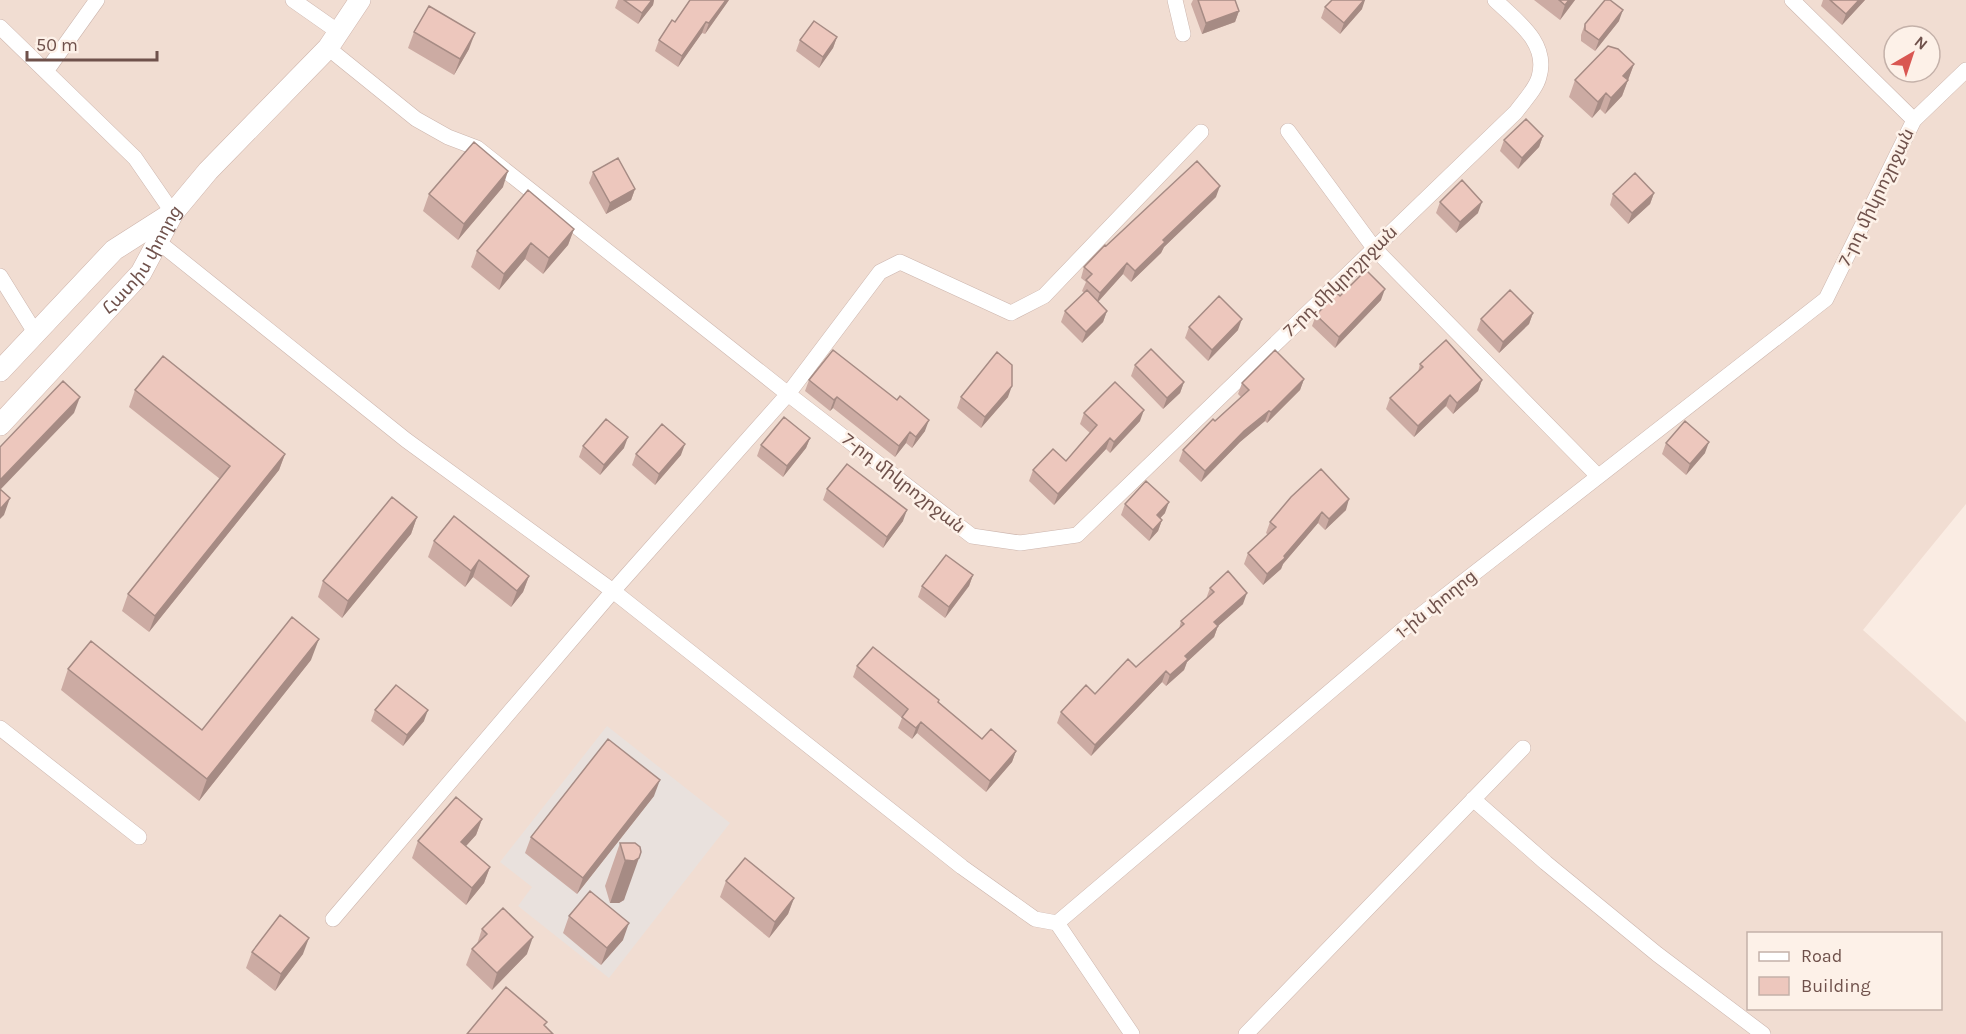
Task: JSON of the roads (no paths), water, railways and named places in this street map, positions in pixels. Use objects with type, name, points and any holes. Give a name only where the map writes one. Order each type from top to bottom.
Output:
[{"type":"main road","name":"Հատիս փողոց","points":[[0,371],[114,250],[151,236],[208,171],[334,40],[360,0]]},
{"type":"main road","name":"Հատիս փողոց","points":[[0,425],[141,273],[151,236]]},
{"type":"street","points":[[46,70],[97,0]]},
{"type":"street","name":"7-րդ միկրոշրջան","points":[[293,0],[416,119],[448,137],[477,148],[972,536],[1020,543],[1077,535],[1516,112],[1539,79],[1542,56],[1531,34],[1495,0]]},
{"type":"street","points":[[1175,0],[1184,34]]},
{"type":"street","name":"7-րդ միկրոշրջան","points":[[1791,0],[1914,120],[1826,299]]},
{"type":"street","points":[[0,27],[135,158],[173,213]]},
{"type":"street","points":[[1914,120],[1966,70]]},
{"type":"street","points":[[1288,131],[1374,248],[1598,476]]},
{"type":"street","points":[[333,919],[613,591],[788,394],[880,272],[900,262],[1011,313],[1044,297],[1201,132]]},
{"type":"street","points":[[151,236],[406,440],[613,591],[962,867],[1035,919],[1057,923],[1132,1034]]},
{"type":"street","points":[[0,276],[36,334]]},
{"type":"street","name":"1-ին փողոց","points":[[1057,923],[1413,621],[1826,299]]},
{"type":"street","points":[[0,728],[138,837]]},
{"type":"street","points":[[1246,1034],[1523,748]]},
{"type":"street","points":[[1473,799],[1647,947],[1763,1034]]}]
